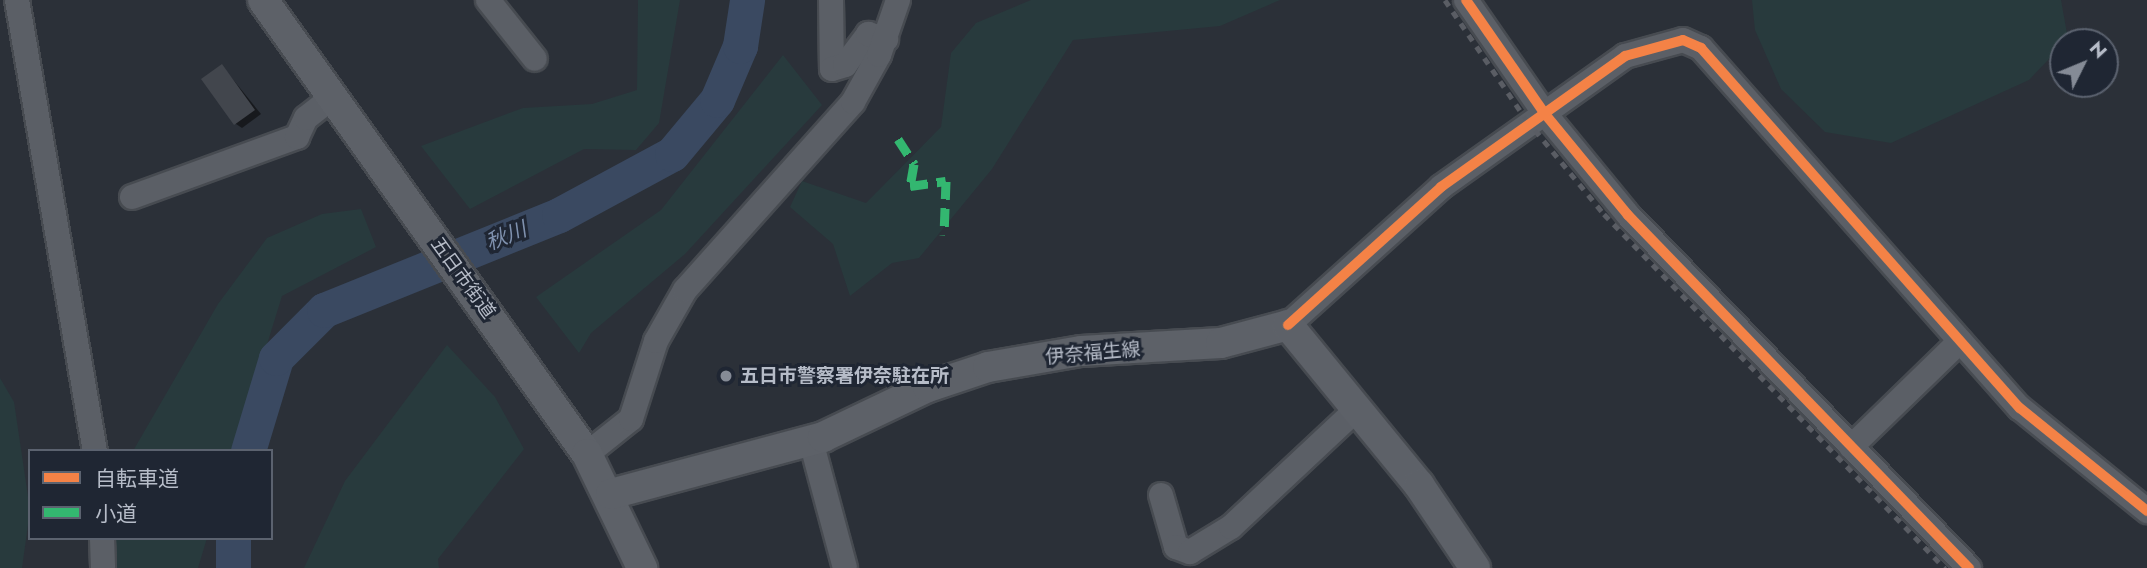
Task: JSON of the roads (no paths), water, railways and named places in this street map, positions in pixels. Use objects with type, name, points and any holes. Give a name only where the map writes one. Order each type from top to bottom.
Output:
[{"type":"main road","name":"五日市街道","points":[[268,2],[587,454],[611,494],[642,568]]},
{"type":"main road","points":[[1287,325],[1355,411],[1419,485],[1475,568]]},
{"type":"main road","name":"伊奈福生線","points":[[611,494],[811,441],[988,367],[1081,351],[1221,343],[1287,325]]},
{"type":"street","points":[[17,0],[95,449]]},
{"type":"street","points":[[488,0],[535,59]]},
{"type":"street","points":[[831,0],[832,69],[845,65],[868,34],[886,39]]},
{"type":"street","points":[[587,454],[631,419],[656,341],[685,290],[847,110],[886,39],[898,0]]},
{"type":"street","points":[[1466,0],[1545,114],[1628,215],[1969,568]]},
{"type":"street","points":[[1287,325],[1410,211],[1625,57],[1667,40],[1701,48],[2033,421],[2147,511]]},
{"type":"street","points":[[132,197],[297,137],[306,118],[333,97]]},
{"type":"street","points":[[1851,447],[1960,341]]},
{"type":"street","points":[[1161,495],[1176,547],[1190,552],[1231,527],[1355,411]]},
{"type":"street","points":[[811,441],[845,568]]},
{"type":"street","points":[[102,540],[103,568]]},
{"type":"waterway","name":"秋川","points":[[249,449],[276,358],[324,310],[559,215],[672,154],[717,100],[740,46],[747,0]]},
{"type":"waterway","name":"秋川","points":[[233,540],[233,568]]},
{"type":"railway","points":[[1445,0],[1526,119],[1604,214],[1945,568]]},
{"type":"place","name":"五日市警察署伊奈駐在所","points":[[726,376]]}]
